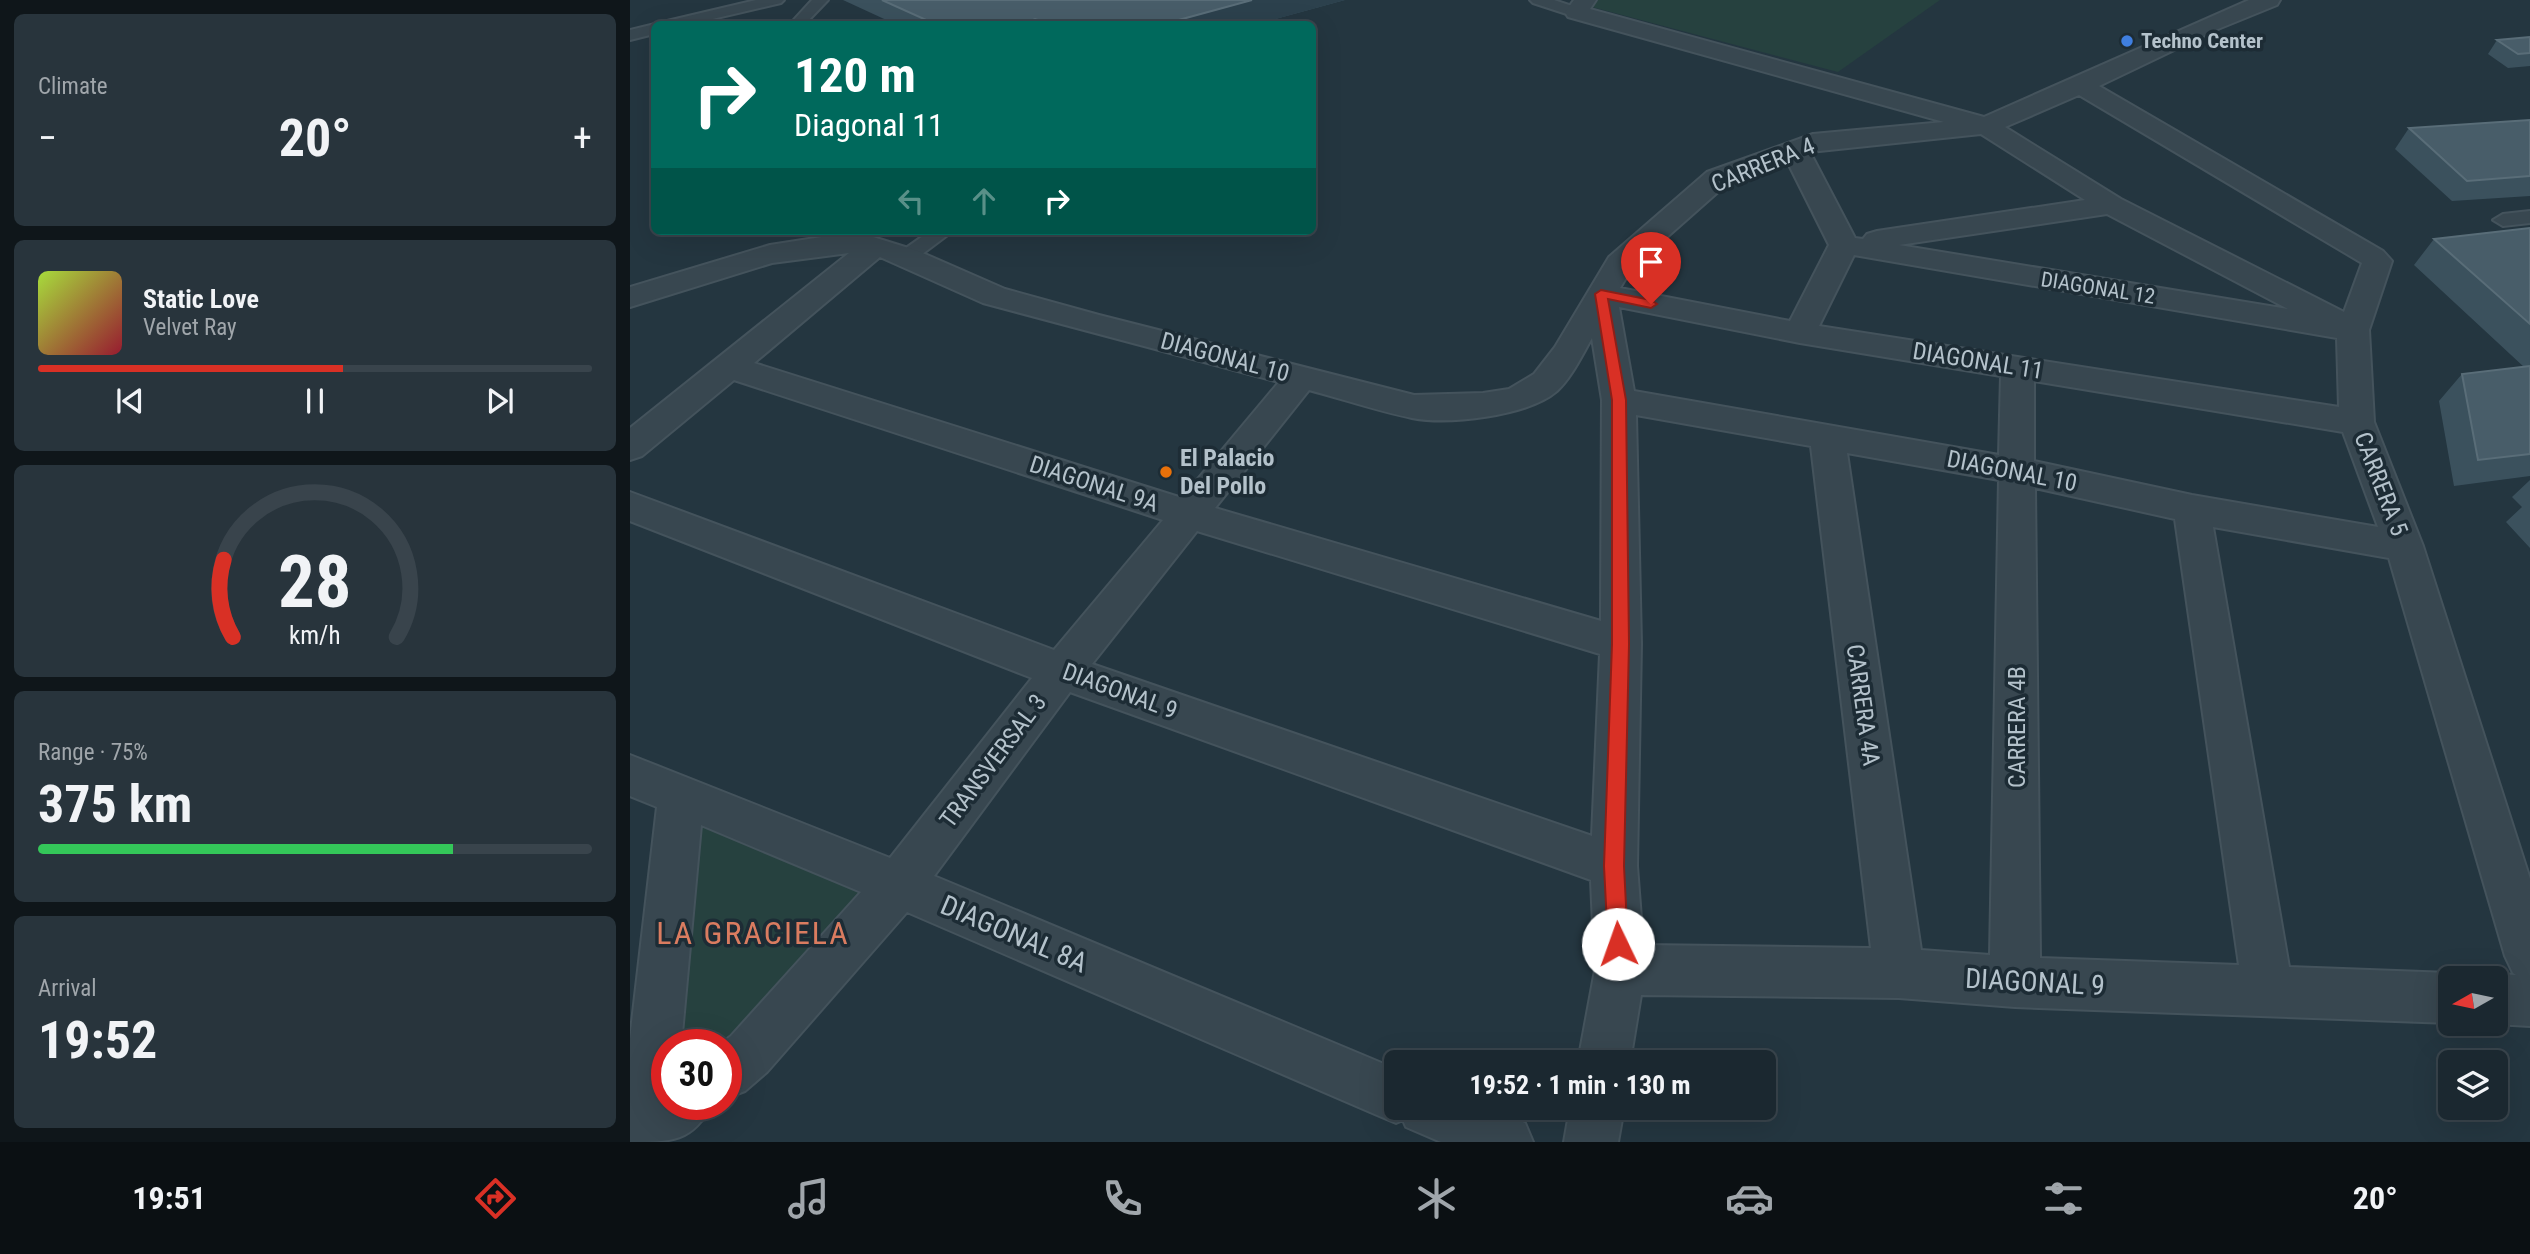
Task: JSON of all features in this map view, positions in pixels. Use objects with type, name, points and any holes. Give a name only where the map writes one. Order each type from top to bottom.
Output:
[{"type":"street","name":"CARRERA 4","points":[[1601,294],[1620,263],[1686,202],[1717,178],[1794,148],[1845,137],[1986,126],[2210,23],[2269,0]]},
{"type":"street","points":[[1581,6],[1986,126],[2111,205],[2353,330],[2377,261],[2373,257],[2080,85]]},
{"type":"street","points":[[1794,148],[1844,245]]},
{"type":"street","points":[[1844,245],[2111,205]]},
{"type":"street","points":[[637,435],[730,367],[866,241]]},
{"type":"street","name":"DIAGONAL 10","points":[[630,297],[737,264],[808,248],[866,241],[991,295],[1414,407],[1462,408],[1516,398],[1545,383],[1601,294]]},
{"type":"street","points":[[1800,333],[1844,245]]},
{"type":"street","name":"DIAGONAL 12","points":[[1844,245],[2353,330]]},
{"type":"street","points":[[1601,294],[1619,400],[1621,644],[1614,866],[1619,970],[1606,1050]]},
{"type":"street","name":"DIAGONAL 11","points":[[1601,294],[1800,333],[2357,422]]},
{"type":"street","name":"CARRERA 5","points":[[2353,330],[2357,422],[2404,546],[2530,956]]},
{"type":"street","name":"DIAGONAL 9A","points":[[730,367],[1188,514],[1621,644]]},
{"type":"street","name":"CARRERA 4B","points":[[2015,982],[2017,368]]},
{"type":"street","name":"TRANSVERSAL 3","points":[[742,1059],[898,885],[1062,671],[1301,377]]},
{"type":"street","name":"DIAGONAL 10","points":[[1619,400],[2018,471],[2192,509],[2404,546]]},
{"type":"street","name":"CARRERA 4A","points":[[1827,436],[1899,973]]},
{"type":"street","name":"DIAGONAL 9","points":[[630,506],[1062,671],[1614,866]]},
{"type":"street","points":[[2192,509],[2268,991]]},
{"type":"street","name":"DIAGONAL 8A","points":[[630,775],[898,885],[1384,1091]]},
{"type":"street","points":[[652,1131],[681,798]]},
{"type":"street","name":"DIAGONAL 9","points":[[1619,970],[1899,973],[2015,982],[2438,998]]},
{"type":"street","points":[[2508,1000],[2530,1001]]},
{"type":"street","points":[[1454,1120],[1506,1142]]},
{"type":"street","points":[[1591,1142],[1595,1120]]},
{"type":"lane","points":[[686,21],[776,0]]},
{"type":"lane","points":[[800,21],[820,0]]},
{"type":"lane","points":[[1538,0],[1581,6]]},
{"type":"lane","points":[[630,35],[651,30]]},
{"type":"lane","points":[[2504,220],[2530,217]]},
{"type":"lane","points":[[906,257],[937,235]]},
{"type":"green space","points":[[1598,0],[1940,0],[1838,72],[1592,7]]},
{"type":"green space","points":[[681,798],[899,885],[742,1030],[657,1029]]},
{"type":"green space","points":[[651,1086],[651,1113],[646,1134]]},
{"type":"building","points":[[882,0],[1252,0],[1175,21],[928,21]]},
{"type":"building","points":[[2530,37],[2530,53],[2518,54],[2497,40]]},
{"type":"building","points":[[2530,120],[2530,176],[2467,181],[2409,128]]},
{"type":"building","points":[[2530,228],[2530,324],[2434,239]]},
{"type":"building","points":[[2530,366],[2530,454],[2478,460],[2462,374]]},
{"type":"place","name":"Techno Center","points":[[2127,41]]},
{"type":"place","name":"El Palacio Del Pollo","points":[[1166,472]]},
{"type":"district","name":"LA GRACIELA","points":[[753,933]]},
{"type":"route","points":[[1618,944],[1614,866],[1621,644],[1619,400],[1601,294],[1651,304]]}]
